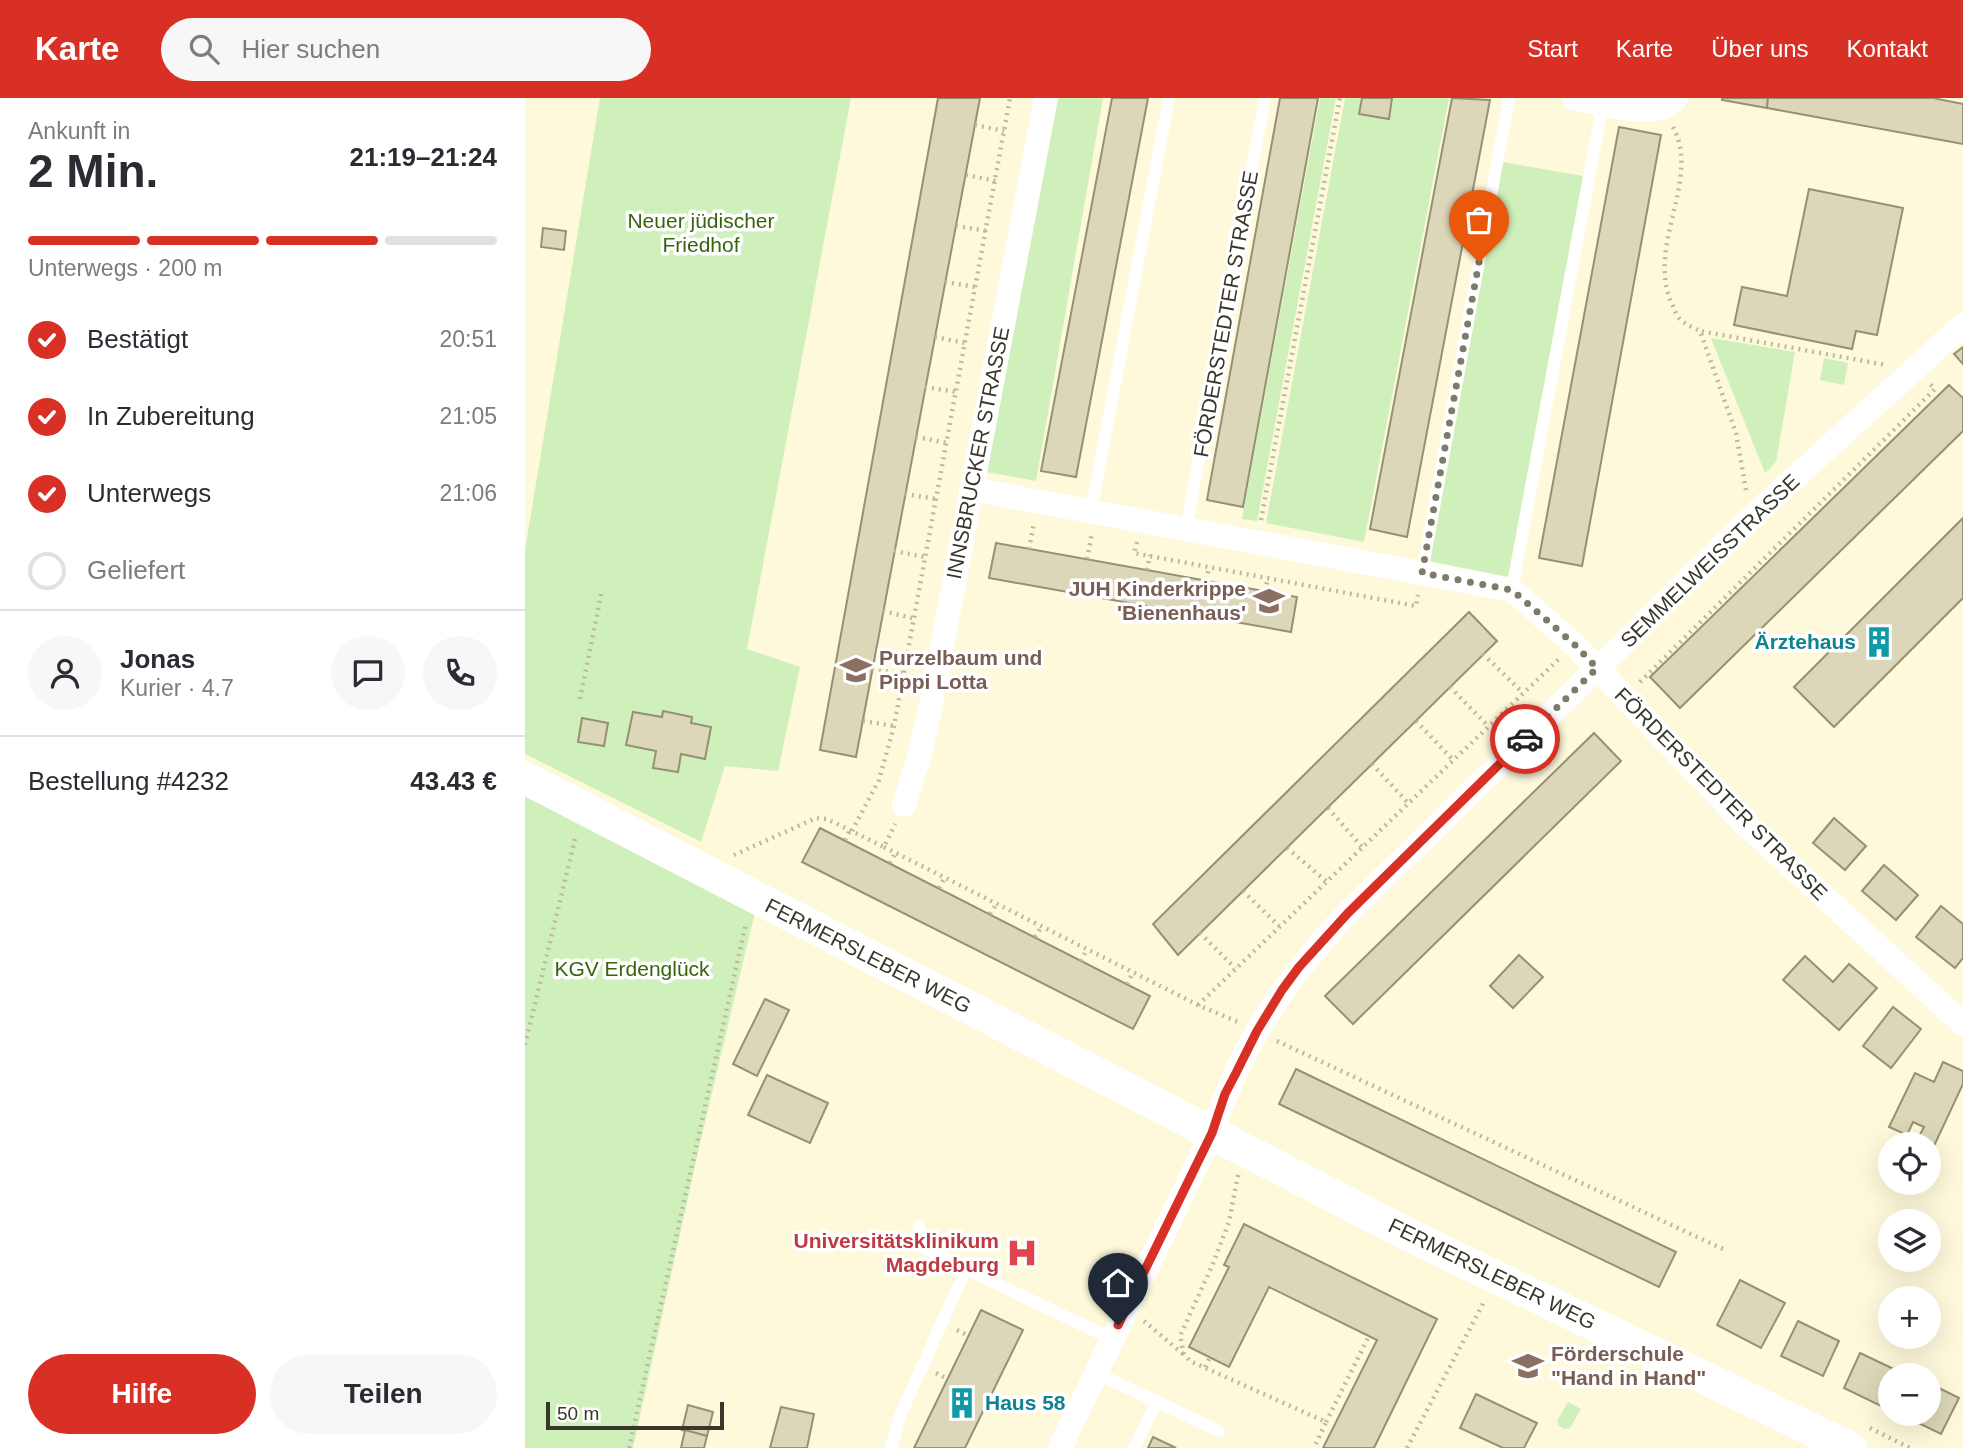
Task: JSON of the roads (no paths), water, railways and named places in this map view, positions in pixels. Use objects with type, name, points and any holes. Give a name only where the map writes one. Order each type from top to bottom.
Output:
[{"type":"street","name":"INNSBRUCKER STRASSE","points":[[904,805],[930,710],[1046,98]]},
{"type":"street","points":[[1574,98],[1647,110],[1670,103]]},
{"type":"street","name":"SEMMELWEISSTRASSE","points":[[1212,1133],[1225,1094],[1257,1031],[1299,967],[1329,933],[1756,513],[1963,325]]},
{"type":"street","points":[[971,489],[1512,590]]},
{"type":"street","name":"FÖRDERSTEDTER STRASSE","points":[[1512,590],[1574,644],[1745,824],[1963,1024]]},
{"type":"street","name":"FERMERSLEBER WEG","points":[[525,778],[1496,1278],[1850,1448]]},
{"type":"street","points":[[1060,1448],[1212,1133]]},
{"type":"lane","points":[[1091,511],[1169,98]]},
{"type":"lane","name":"FÖRDERSTEDTER STRASSE","points":[[1186,529],[1265,98]]},
{"type":"lane","points":[[1422,573],[1509,98]]},
{"type":"lane","points":[[1512,590],[1603,103]]},
{"type":"lane","points":[[919,1226],[919,1238],[923,1247],[1112,1339]]},
{"type":"lane","points":[[891,1448],[897,1422],[966,1269]]},
{"type":"lane","points":[[1096,1373],[1219,1431]]},
{"type":"lane","points":[[1134,1448],[1157,1401]]},
{"type":"place","name":"JUH Kinderkrippe 'Bienenhaus'","points":[[1269,601]]},
{"type":"place","name":"Ärztehaus","points":[[1879,642]]},
{"type":"place","name":"Purzelbaum und Pippi Lotta","points":[[856,670]]},
{"type":"place","name":"Universitätsklinikum Magdeburg","points":[[1022,1253]]},
{"type":"place","name":"Förderschule \"Hand in Hand\"","points":[[1528,1366]]},
{"type":"place","name":"Haus 58","points":[[962,1403]]},
{"type":"park label","name":"Neuer jüdischer Friedhof","points":[[701,233]]},
{"type":"park label","name":"KGV Erdenglück","points":[[632,969]]}]
